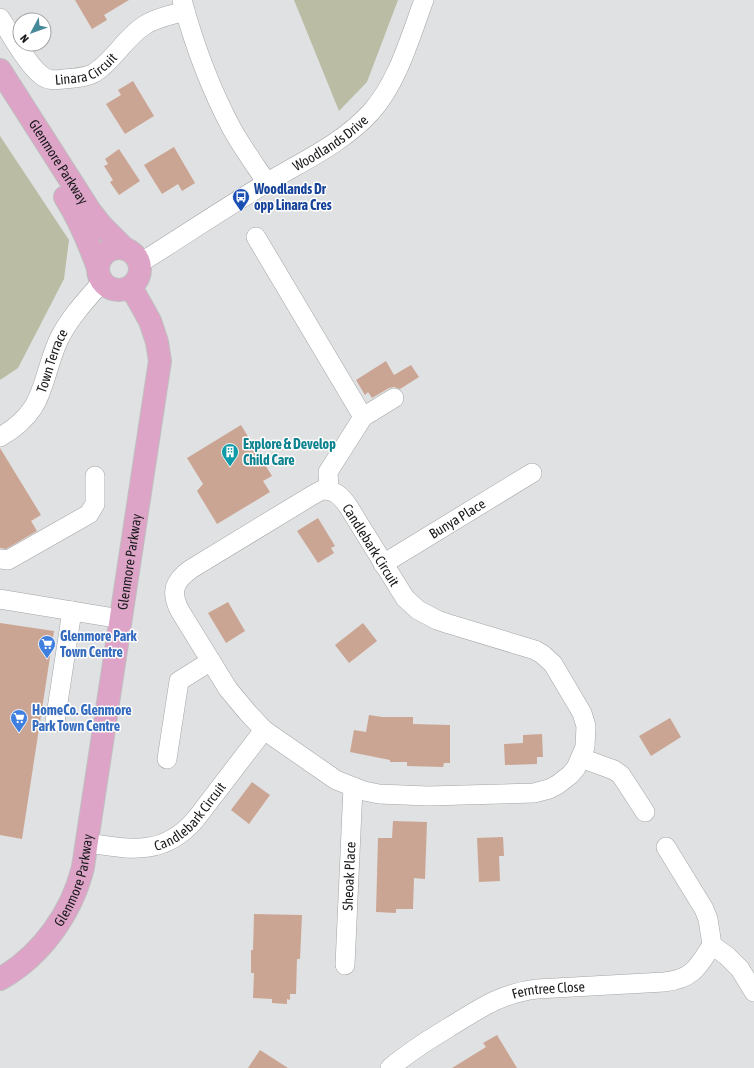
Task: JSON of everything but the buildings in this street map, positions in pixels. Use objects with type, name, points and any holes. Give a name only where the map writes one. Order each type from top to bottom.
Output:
[{"type":"main road","name":"Glenmore Parkway","points":[[0,70],[90,211],[101,225],[124,248]]},
{"type":"main road","name":"Glenmore Parkway","points":[[0,97],[76,216],[100,275]]},
{"type":"main road","points":[[124,248],[134,253],[140,263],[139,276],[131,287],[119,290],[112,289],[100,275],[99,261],[103,254],[109,250],[124,248]]},
{"type":"main road","name":"Glenmore Parkway","points":[[0,979],[13,971],[33,954],[53,931],[63,916],[80,878],[87,843],[160,362],[157,342],[150,321],[131,287]]},
{"type":"street","name":"Woodlands Drive","points":[[140,263],[267,182],[339,140],[356,127],[372,111],[386,91],[396,72],[424,0]]},
{"type":"street","name":"Linara Circuit","points":[[0,18],[34,68],[45,78],[56,80],[80,77],[93,73],[105,64],[130,37],[145,25],[184,5],[202,62],[223,112],[243,147],[267,182]]},
{"type":"street","points":[[256,237],[363,417]]},
{"type":"street","name":"Town Terrace","points":[[0,437],[17,426],[32,411],[42,389],[58,341],[100,275]]},
{"type":"street","points":[[329,490],[328,472],[363,417],[394,398]]},
{"type":"street","name":"Bunya Place","points":[[383,564],[532,473]]},
{"type":"street","points":[[0,559],[8,560],[89,514],[95,504],[95,480]]},
{"type":"street","name":"Candlebark Circuit","points":[[322,490],[329,490],[342,498],[383,564],[400,592],[418,610],[443,622],[535,650],[549,660],[582,713],[586,726],[585,747],[582,758],[576,768],[564,781],[549,789],[534,793],[428,796],[379,794],[364,791],[336,780],[264,730],[237,702],[210,661],[175,601],[174,591],[180,578],[191,569],[322,490]]},
{"type":"street","points":[[0,599],[121,619]]},
{"type":"street","points":[[55,722],[72,611]]},
{"type":"street","points":[[167,759],[178,681],[210,661]]},
{"type":"street","name":"Candlebark Circuit","points":[[87,843],[127,849],[140,849],[155,847],[176,837],[188,828],[195,820],[264,730]]},
{"type":"street","points":[[582,758],[614,770],[620,775],[645,812]]},
{"type":"street","name":"Sheoak Place","points":[[345,965],[353,787]]},
{"type":"street","points":[[666,847],[704,909],[708,919],[712,945],[727,956],[740,969],[754,992]]},
{"type":"street","name":"Ferntree Close","points":[[390,1068],[408,1053],[486,1005],[505,996],[525,990],[680,980],[696,969],[712,945]]},
{"type":"green space","points":[[294,0],[398,0],[367,82],[339,111]]},
{"type":"green space","points":[[0,136],[69,240],[64,279],[18,368],[0,380]]},
{"type":"place","name":"Woodlands Dr opp Linara Cres","points":[[241,212]]},
{"type":"place","name":"Explore & Develop Child Care","points":[[230,467]]},
{"type":"place","name":"Glenmore Park Town Centre","points":[[47,659]]},
{"type":"place","name":"HomeCo. Glenmore Park Town Centre","points":[[19,733]]}]
